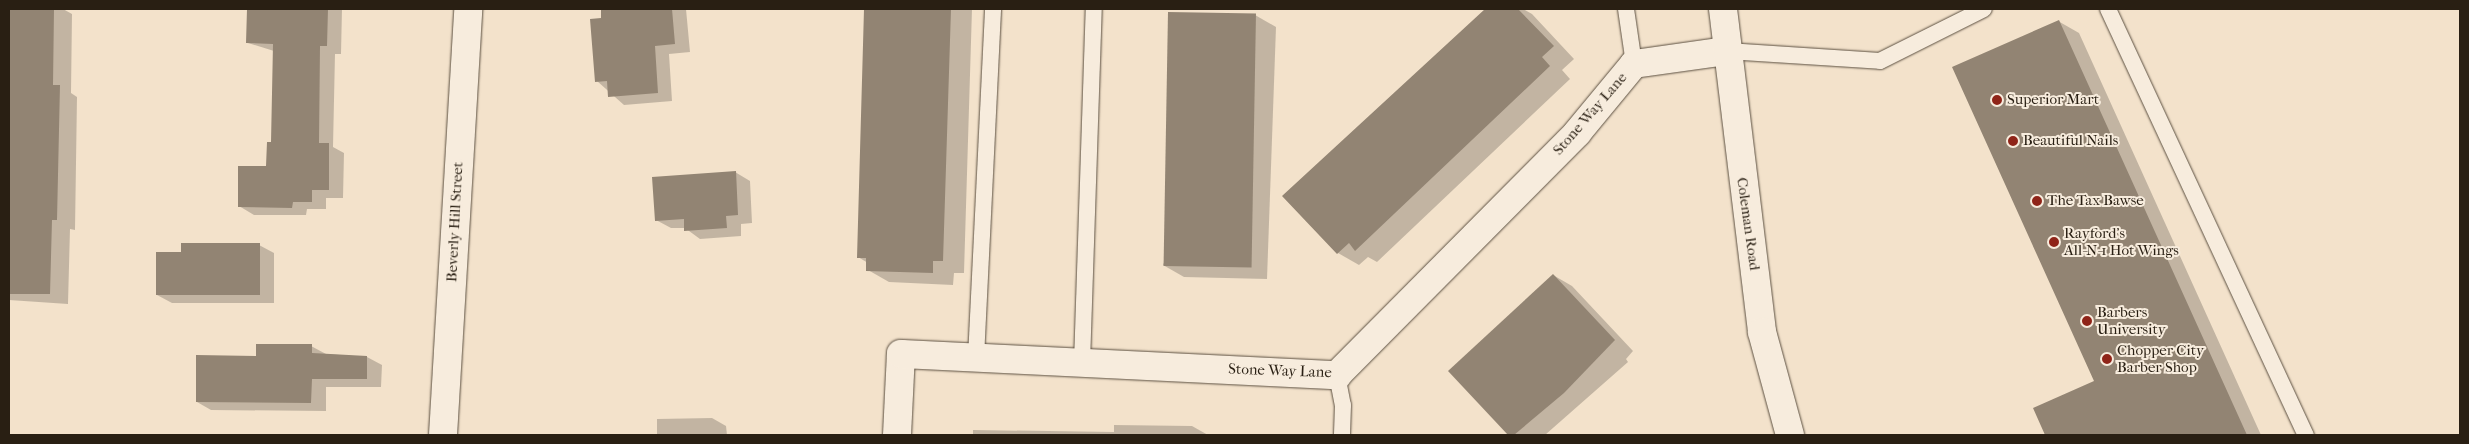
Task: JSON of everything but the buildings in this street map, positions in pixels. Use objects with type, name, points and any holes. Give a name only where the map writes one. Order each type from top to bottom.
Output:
[{"type":"street","name":"Beverly Hill Street","points":[[443,435],[468,9]]},
{"type":"street","name":"Coleman Road","points":[[1723,9],[1762,332],[1790,435]]},
{"type":"street","name":"Stone Way Lane","points":[[897,435],[901,354],[1337,375],[1577,133],[1634,64],[1727,50]]},
{"type":"lane","points":[[976,358],[993,9]]},
{"type":"lane","points":[[1082,363],[1094,9]]},
{"type":"lane","points":[[1626,9],[1634,64]]},
{"type":"lane","points":[[1727,50],[1880,61],[1984,9]]},
{"type":"lane","points":[[2108,9],[2306,435]]},
{"type":"lane","points":[[1337,375],[1343,405],[1342,435]]},
{"type":"place","name":"Superior Mart","points":[[1997,100]]},
{"type":"place","name":"Beautiful Nails","points":[[2013,141]]},
{"type":"place","name":"The Tax Bawse","points":[[2037,201]]},
{"type":"place","name":"Rayford's All-N-1 Hot Wings","points":[[2054,242]]},
{"type":"place","name":"Barbers University","points":[[2087,321]]},
{"type":"place","name":"Chopper City Barber Shop","points":[[2107,359]]}]
